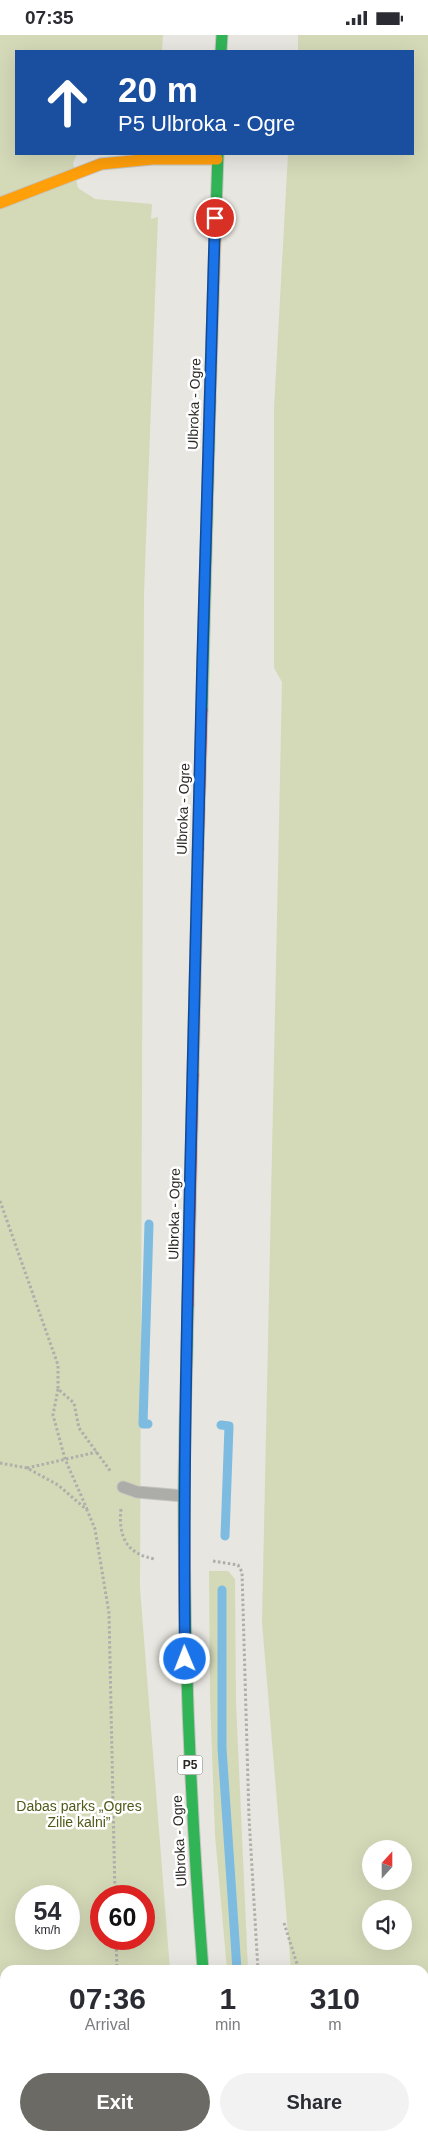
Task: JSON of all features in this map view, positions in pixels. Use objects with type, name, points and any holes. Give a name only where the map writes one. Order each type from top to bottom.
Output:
[{"type":"main road","points":[[221,50],[222,35]]},
{"type":"main road","points":[[0,203],[101,164],[217,156]]},
{"type":"main road","name":"Ulbroka - Ogre","points":[[184,1496],[206,512],[217,156]]},
{"type":"main road","name":"P5","points":[[184,1496],[184,1560]]},
{"type":"main road","name":"Ulbroka - Ogre","points":[[184,1560],[186,1669],[196,1888],[203,1965]]},
{"type":"lane","points":[[123,1487],[137,1492],[184,1496]]},
{"type":"path","points":[[0,1201],[58,1365],[58,1389],[53,1415],[66,1459],[97,1537],[109,1613],[116,1885]]},
{"type":"path","points":[[27,1468],[97,1452],[79,1428],[74,1403],[58,1389]]},
{"type":"path","points":[[0,1463],[27,1468],[58,1485],[87,1510]]},
{"type":"path","points":[[123,1487],[119,1526],[130,1548],[142,1557],[231,1562],[238,1565],[242,1572],[249,1817],[258,1965]]},
{"type":"path","points":[[284,1923],[297,1965]]},
{"type":"path","points":[[116,1950],[117,1965]]},
{"type":"green space","name":"Dabas parks „Ogres Zilie kalni”","points":[[0,35],[163,35],[162,50],[15,50],[15,155],[77,155],[73,163],[78,188],[95,199],[152,204],[151,219],[158,217],[144,594],[140,1588],[170,1965],[0,1965]]},
{"type":"green space","points":[[298,35],[428,35],[428,1965],[291,1965],[262,1622],[282,682],[274,668],[274,408],[288,155],[414,155],[414,50],[298,50]]},
{"type":"green space","points":[[209,1571],[228,1571],[235,1579],[236,1701],[248,1965],[227,1965],[215,1835],[210,1698]]},
{"type":"waterway","points":[[148,1424],[143,1424],[149,1224]]},
{"type":"waterway","points":[[221,1425],[229,1426],[225,1536]]},
{"type":"waterway","points":[[222,1590],[222,1748],[237,1965]]},
{"type":"traffic: fast","points":[[221,50],[222,35]]},
{"type":"traffic: fast","points":[[215,240],[218,155]]},
{"type":"traffic: fast","points":[[202,710],[210,401]]},
{"type":"traffic: fast","points":[[188,1305],[184,1474],[185,1616],[192,1793],[203,1965]]},
{"type":"traffic: slow","points":[[0,203],[101,164],[152,159],[217,159]]},
{"type":"traffic: slow","points":[[210,401],[215,240]]},
{"type":"traffic: slow","points":[[193,1075],[198,849]]},
{"type":"traffic: jam","points":[[198,849],[202,710]]},
{"type":"traffic: jam","points":[[188,1305],[193,1075]]},
{"type":"route","points":[[185,1659],[184,1496],[192,1062],[215,218]]}]
